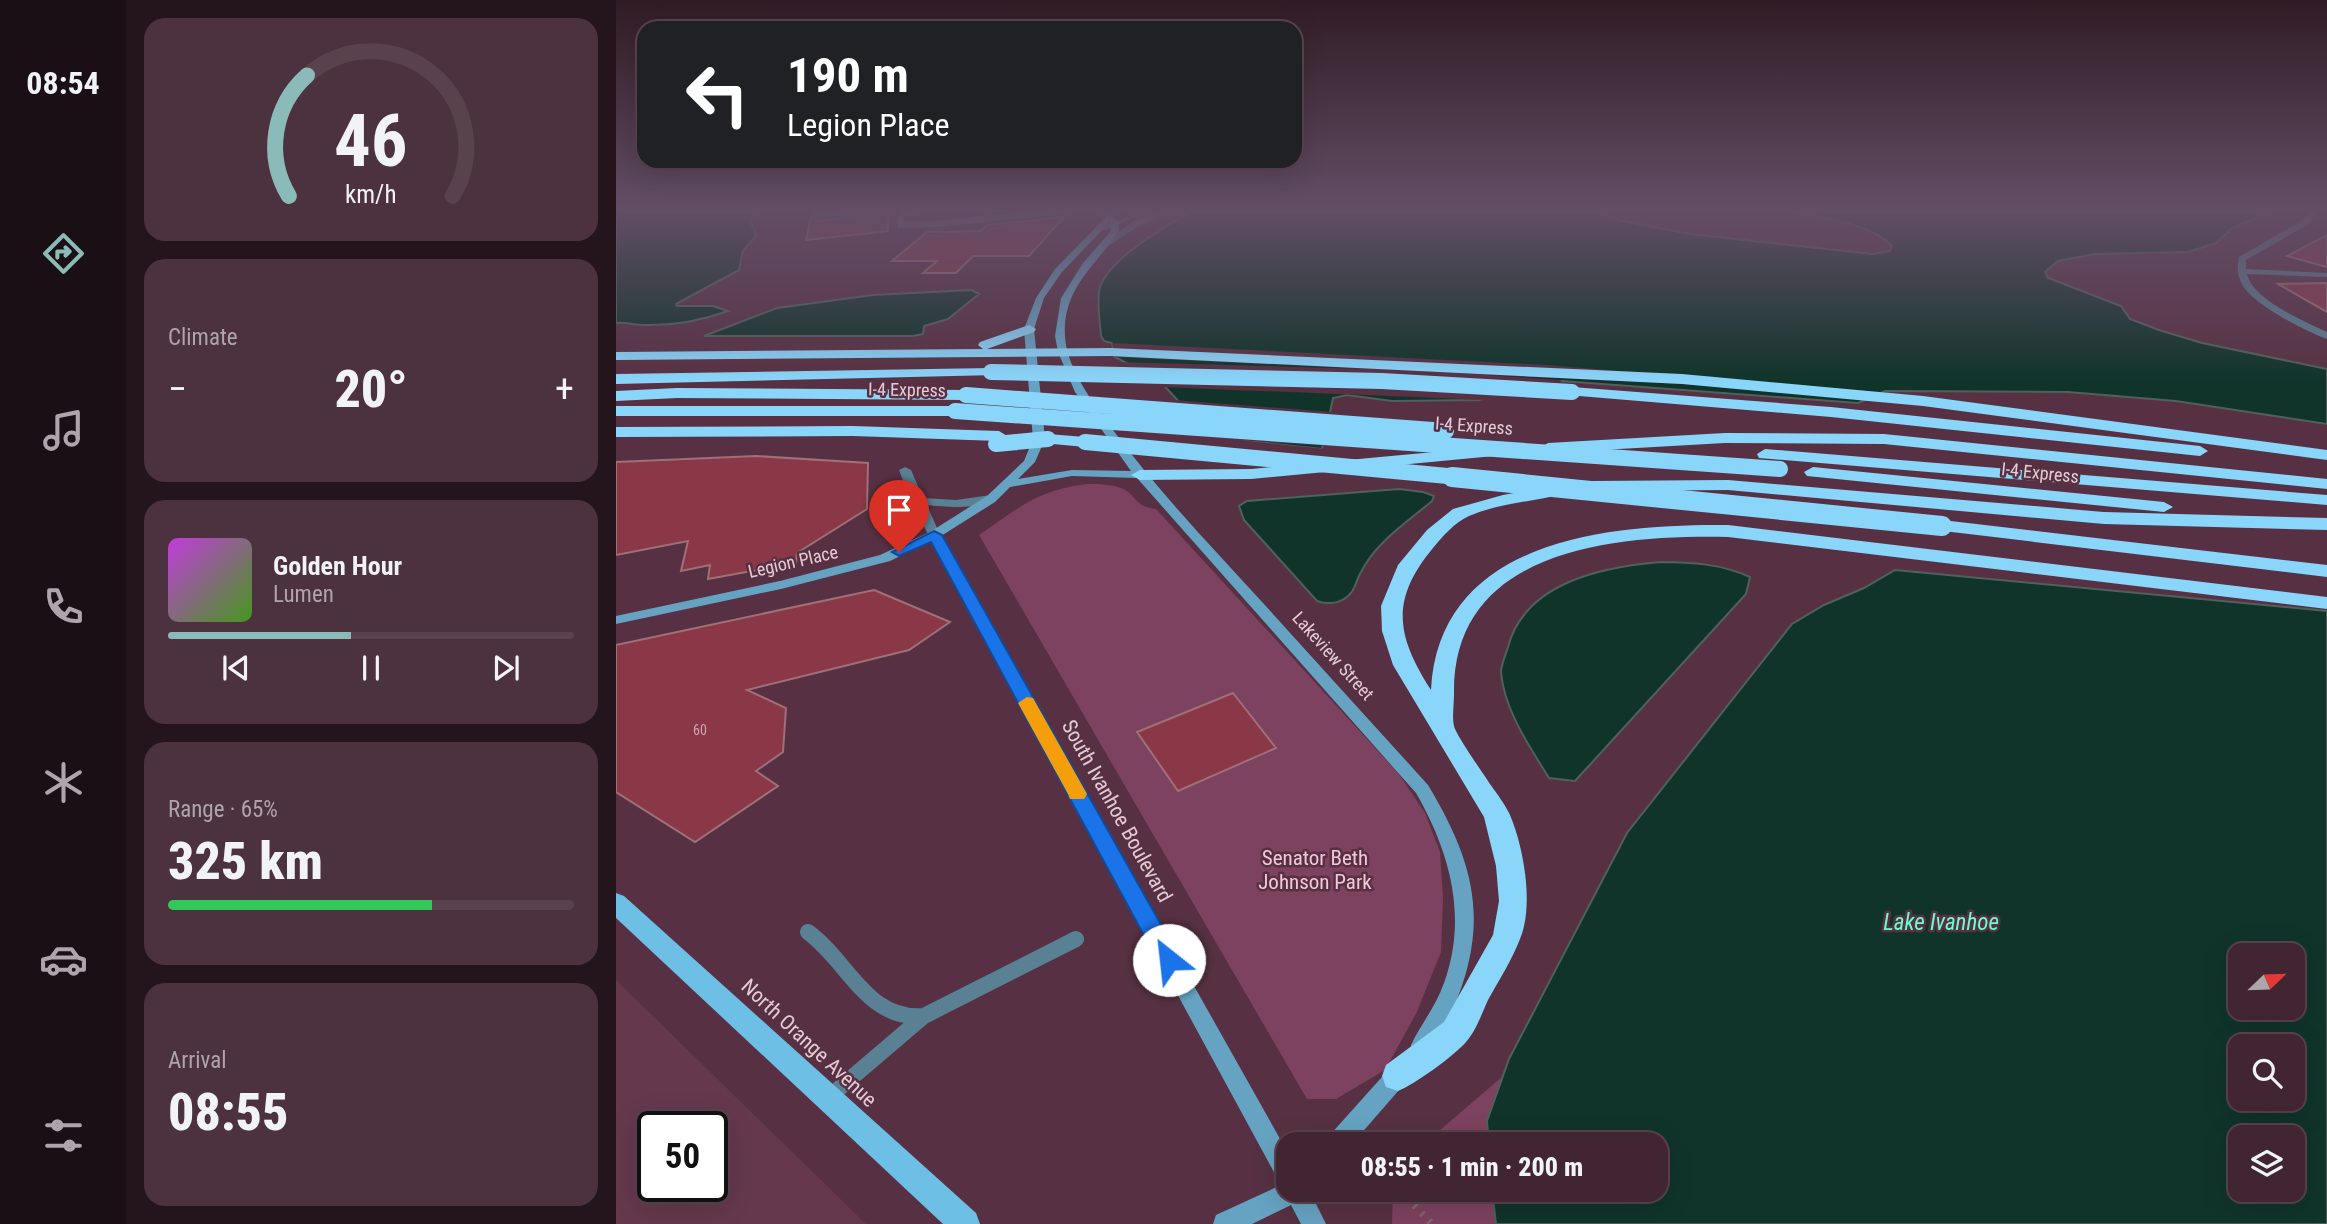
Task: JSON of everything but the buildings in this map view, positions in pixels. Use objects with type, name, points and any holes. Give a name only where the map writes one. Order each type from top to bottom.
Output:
[{"type":"highway","points":[[958,352],[1003,340],[1029,329]]},
{"type":"highway","points":[[616,356],[1111,352],[1682,379],[1923,401],[2327,455]]},
{"type":"highway","points":[[616,369],[667,370],[694,376]]},
{"type":"highway","points":[[616,379],[991,372],[1368,380],[1831,411],[2327,464]]},
{"type":"highway","name":"I-4 Express","points":[[616,396],[677,393],[966,395],[1765,454],[2327,500]]},
{"type":"highway","name":"I-4 Express","points":[[616,411],[955,411],[1780,469],[2327,524]]},
{"type":"highway","points":[[616,432],[853,431],[997,440]]},
{"type":"highway","points":[[1140,475],[1251,474],[1413,457],[1725,438],[1783,438],[1884,439],[1967,446],[2327,484]]},
{"type":"highway","points":[[616,446],[1048,439],[1288,460],[1942,526],[2327,571]]},
{"type":"highway","points":[[1398,1076],[1455,1032],[1507,937],[1513,901],[1510,866],[1497,816],[1404,665],[1393,631],[1391,606],[1405,569],[1434,534],[1460,513],[1503,500],[1608,484],[1728,485],[2104,518],[2327,524]]},
{"type":"highway","points":[[1444,726],[1444,662],[1452,635],[1465,612],[1487,587],[1549,552],[1624,534],[1674,530],[1728,531],[2327,603]]},
{"type":"main road","name":"North Orange Avenue","points":[[621,915],[965,1224]]},
{"type":"street","points":[[1029,352],[1029,329],[1040,298],[1061,268]]},
{"type":"street","name":"Lakeview Street","points":[[1084,268],[1068,292],[1060,331],[1063,352],[1080,392],[1140,475],[1414,780],[1435,809],[1448,835],[1459,869],[1466,930],[1454,989],[1442,1015],[1398,1076],[1348,1132]]},
{"type":"street","points":[[2327,275],[2241,271],[2248,288],[2289,316],[2327,336]]},
{"type":"street","name":"Legion Place","points":[[616,620],[852,567],[895,554],[934,535],[991,499],[1029,462],[1038,439],[1029,352]]},
{"type":"street","name":"South Ivanhoe Boulevard","points":[[905,470],[934,535],[1276,1154]]},
{"type":"street","points":[[1008,484],[1072,472],[1140,475]]},
{"type":"street","points":[[917,502],[956,503],[991,499]]},
{"type":"street","points":[[1225,1224],[1276,1200]]},
{"type":"street","points":[[1303,1202],[1314,1224]]},
{"type":"lane","points":[[808,932],[820,939],[862,988],[892,1014],[924,1016]]},
{"type":"lane","points":[[827,1098],[924,1016],[1076,939]]},
{"type":"path","points":[[1411,1202],[1432,1224]]},
{"type":"shaded area","points":[[616,980],[866,1224],[616,1224]]},
{"type":"green space","name":"Senator Beth Johnson Park","points":[[1088,484],[1119,487],[1143,506],[1156,509],[1398,773],[1425,813],[1440,852],[1443,898],[1441,952],[1416,1014],[1385,1070],[1336,1099],[1307,1099],[979,535],[1042,495]]},
{"type":"green space","points":[[1503,1076],[1487,1121],[1488,1132],[1438,1132]]},
{"type":"green space","points":[[1393,1202],[1493,1202],[1496,1224],[1392,1224]]},
{"type":"water","points":[[616,268],[739,268],[676,304],[713,306],[728,311],[676,324],[616,323]]},
{"type":"water","points":[[1112,268],[2050,268],[2045,272],[2048,278],[2121,306],[2130,319],[2159,330],[2202,343],[2327,369],[2327,424],[2176,401],[2068,392],[1885,391],[1858,403],[1562,381],[1535,384],[1479,400],[1392,401],[1347,395],[1333,398],[1322,449],[1229,439],[1182,405],[1158,379],[1115,357],[1112,343],[1104,341],[1101,336],[1098,298],[1106,276]]},
{"type":"water","points":[[971,290],[979,294],[948,319],[924,326],[923,334],[913,336],[704,336],[777,308],[873,295]]},
{"type":"water","points":[[1399,489],[1434,496],[1432,501],[1375,551],[1350,594],[1334,603],[1317,601],[1244,520],[1239,506],[1247,501]]},
{"type":"water","points":[[1660,562],[1706,565],[1750,577],[1746,594],[1575,781],[1549,778],[1512,714],[1503,686],[1502,666],[1517,625],[1531,607],[1569,582],[1615,568]]},
{"type":"water","name":"Lake Ivanhoe","points":[[1895,570],[2327,611],[2327,1224],[1496,1224],[1493,1202],[1668,1202],[1668,1132],[1488,1132],[1487,1121],[1509,1059],[1627,833],[1792,624],[1824,605],[1864,588]]},
{"type":"pier","points":[[1112,343],[1547,365],[1898,394],[1487,375],[1559,380],[1564,384],[1500,394],[1487,400],[1161,387],[1117,362],[1368,369],[1115,357]]},
{"type":"pier","points":[[1174,400],[1333,412],[1326,446],[1238,440],[1325,449],[1321,452],[1228,443],[1198,424]]},
{"type":"slow traffic","points":[[1027,703],[1077,794]]},
{"type":"route","points":[[899,552],[934,535],[1169,960]]}]
